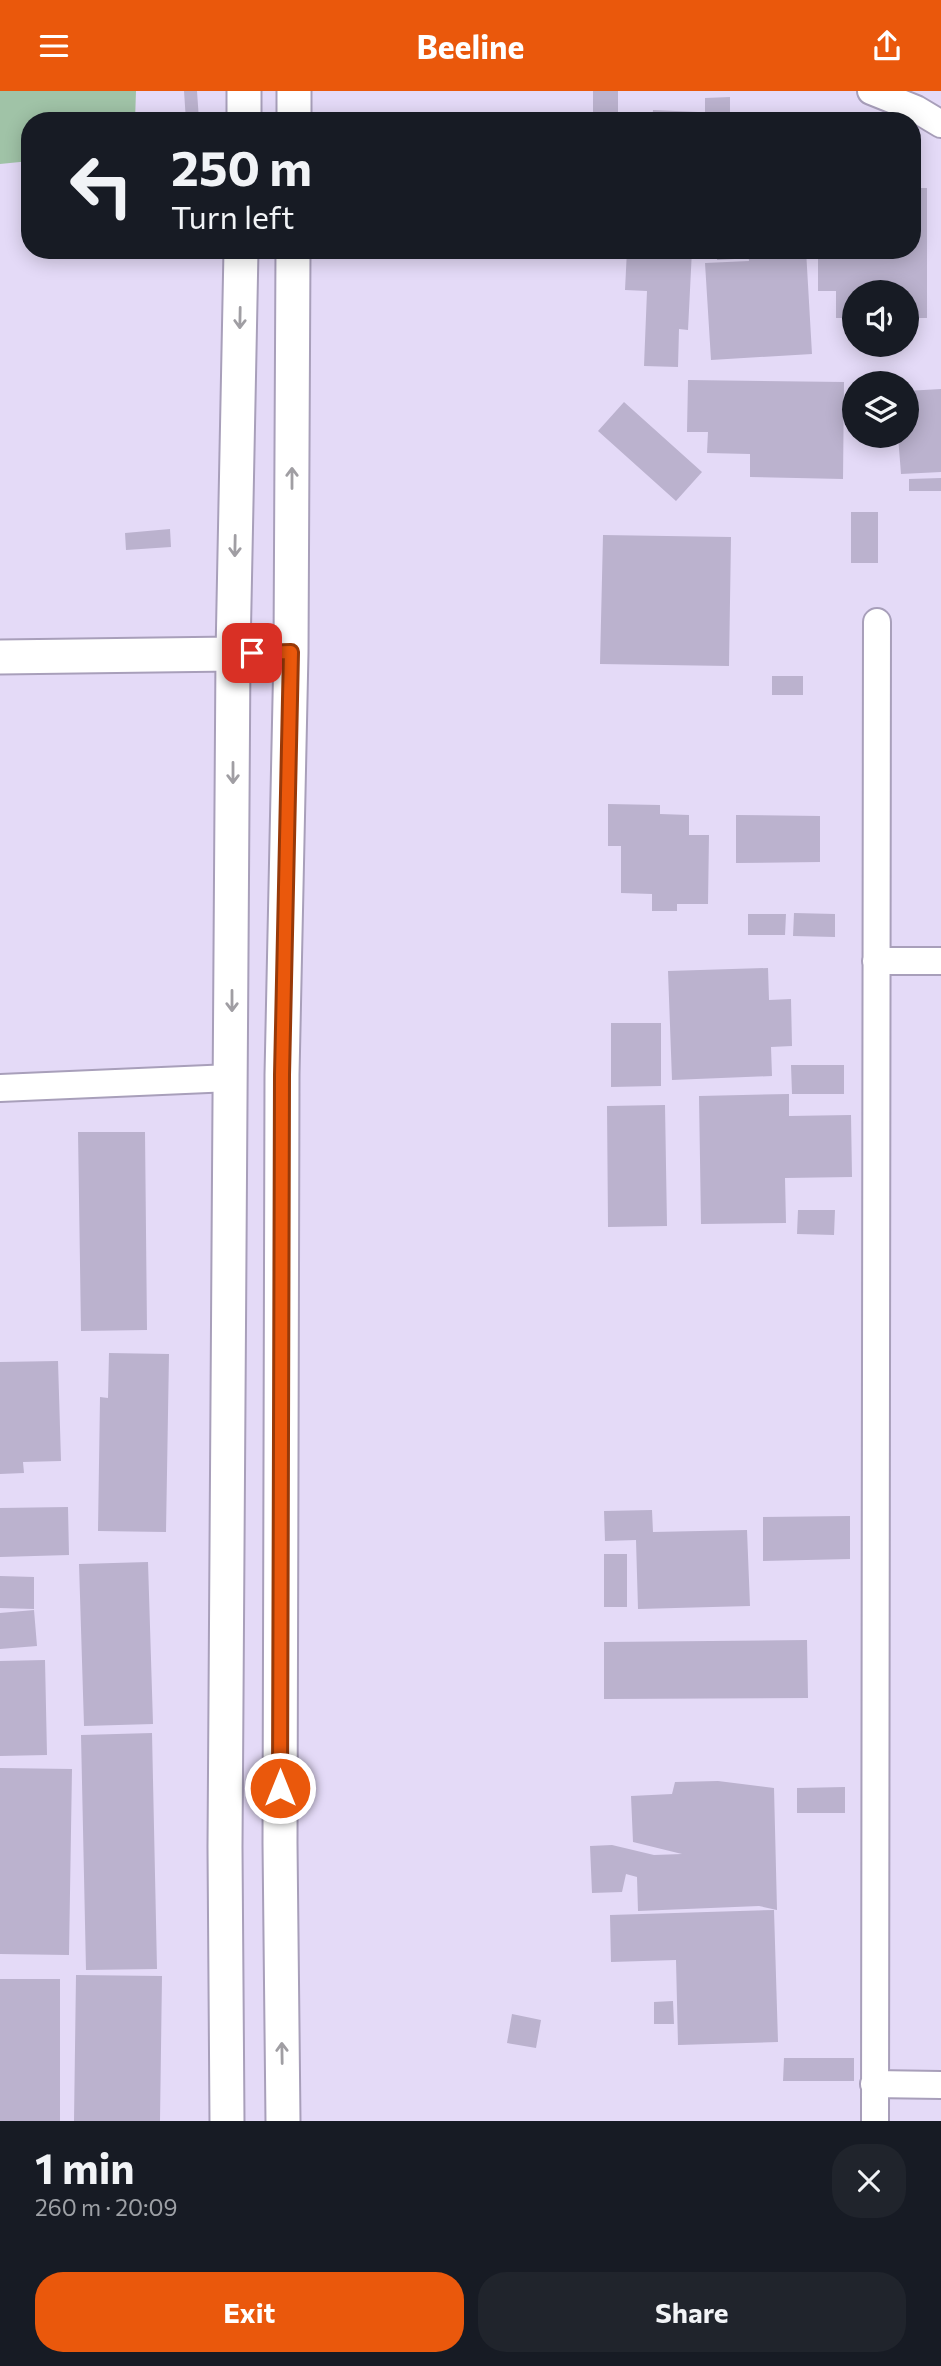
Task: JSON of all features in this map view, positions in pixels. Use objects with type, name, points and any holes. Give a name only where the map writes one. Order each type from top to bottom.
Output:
[{"type":"street","points":[[244,91],[244,112]]},
{"type":"street","points":[[294,91],[294,112]]},
{"type":"street","points":[[871,91],[916,100],[941,124]]},
{"type":"street","points":[[227,2121],[225,1847],[233,654],[241,259]]},
{"type":"street","points":[[283,2121],[280,1843],[282,1075],[291,652],[293,259]]},
{"type":"street","points":[[875,2121],[877,622]]},
{"type":"street","points":[[0,657],[291,652]]},
{"type":"street","points":[[876,961],[941,961]]},
{"type":"street","points":[[0,1088],[231,1078]]},
{"type":"street","points":[[874,2084],[941,2085]]},
{"type":"green space","points":[[0,91],[136,91],[135,112],[21,112],[21,162],[0,164]]},
{"type":"building","points":[[184,91],[197,91],[198,112],[185,112]]},
{"type":"building","points":[[593,91],[618,91],[618,112],[593,112]]},
{"type":"building","points":[[730,97],[730,112],[705,112],[705,98]]},
{"type":"building","points":[[653,110],[698,112],[653,112]]},
{"type":"building","points":[[921,188],[927,188],[927,318],[919,318],[919,280],[842,280],[842,318],[836,318],[836,291],[818,291],[818,259],[921,259]]},
{"type":"building","points":[[627,259],[692,259],[688,330],[679,329],[678,367],[644,366],[647,291],[625,290]]},
{"type":"building","points":[[807,259],[812,354],[711,360],[705,263]]},
{"type":"building","points":[[688,380],[842,382],[843,479],[750,477],[750,454],[707,453],[708,432],[687,432]]},
{"type":"building","points":[[941,389],[941,472],[901,474],[899,448],[919,448],[919,390]]},
{"type":"building","points":[[624,402],[702,472],[676,501],[598,431]]},
{"type":"building","points":[[941,478],[941,491],[909,491],[909,479]]},
{"type":"building","points":[[851,512],[878,512],[878,563],[851,563]]},
{"type":"building","points":[[170,529],[171,547],[126,550],[125,533]]},
{"type":"building","points":[[603,535],[731,537],[729,666],[600,664]]},
{"type":"building","points":[[772,676],[803,676],[803,695],[772,695]]},
{"type":"building","points":[[608,804],[660,805],[660,814],[689,815],[689,835],[709,835],[708,904],[677,904],[677,911],[652,911],[652,894],[621,893],[621,846],[608,846]]},
{"type":"building","points":[[736,815],[820,816],[820,862],[736,863]]},
{"type":"building","points":[[794,913],[835,914],[835,937],[793,936]]},
{"type":"building","points":[[748,914],[786,914],[785,935],[748,935]]},
{"type":"building","points":[[768,968],[769,1000],[791,999],[792,1046],[771,1047],[772,1076],[672,1080],[668,971]]},
{"type":"building","points":[[611,1023],[661,1023],[661,1086],[611,1087]]},
{"type":"building","points":[[791,1065],[844,1065],[844,1094],[792,1094]]},
{"type":"building","points":[[789,1094],[789,1116],[851,1115],[852,1177],[785,1178],[786,1223],[701,1224],[699,1096]]},
{"type":"building","points":[[665,1105],[667,1226],[608,1227],[607,1106]]},
{"type":"building","points":[[78,1132],[145,1132],[147,1330],[81,1331]]},
{"type":"building","points":[[798,1210],[835,1210],[834,1235],[797,1234]]},
{"type":"building","points":[[109,1353],[169,1354],[166,1532],[98,1531],[100,1397],[108,1398]]},
{"type":"building","points":[[58,1361],[61,1461],[23,1462],[24,1473],[0,1474],[0,1362]]},
{"type":"building","points":[[68,1507],[69,1555],[0,1557],[0,1508]]},
{"type":"building","points":[[652,1510],[653,1532],[747,1530],[750,1606],[638,1609],[636,1540],[605,1541],[604,1511]]},
{"type":"building","points":[[850,1516],[850,1559],[763,1561],[763,1517]]},
{"type":"building","points":[[604,1554],[627,1554],[627,1607],[604,1607]]},
{"type":"building","points":[[148,1562],[153,1724],[84,1726],[79,1564]]},
{"type":"building","points":[[0,1576],[34,1577],[34,1609],[0,1608]]},
{"type":"building","points":[[34,1610],[37,1646],[0,1649],[0,1613]]},
{"type":"building","points":[[807,1640],[808,1698],[604,1699],[604,1642]]},
{"type":"building","points":[[45,1660],[47,1755],[0,1756],[0,1661]]},
{"type":"building","points":[[152,1733],[157,1969],[86,1970],[81,1735]]},
{"type":"building","points":[[0,1768],[72,1769],[69,1955],[0,1954]]},
{"type":"building","points":[[718,1781],[774,1788],[777,1910],[759,1906],[638,1911],[637,1877],[626,1874],[622,1892],[592,1893],[590,1846],[612,1845],[654,1855],[682,1854],[633,1842],[631,1796],[672,1794],[675,1782]]},
{"type":"building","points":[[845,1787],[845,1813],[797,1813],[797,1788]]},
{"type":"building","points":[[774,1910],[778,2042],[678,2045],[676,1960],[611,1962],[610,1915]]},
{"type":"building","points":[[76,1975],[162,1976],[160,2121],[74,2121]]},
{"type":"building","points":[[0,1979],[60,1979],[60,2121],[0,2121]]},
{"type":"building","points":[[673,2001],[674,2024],[654,2024],[654,2002]]},
{"type":"building","points":[[512,2014],[541,2020],[536,2048],[507,2043]]},
{"type":"building","points":[[784,2058],[854,2058],[854,2081],[783,2081]]},
{"type":"route","points":[[252,653],[291,652],[282,1075],[280,1788]]}]
